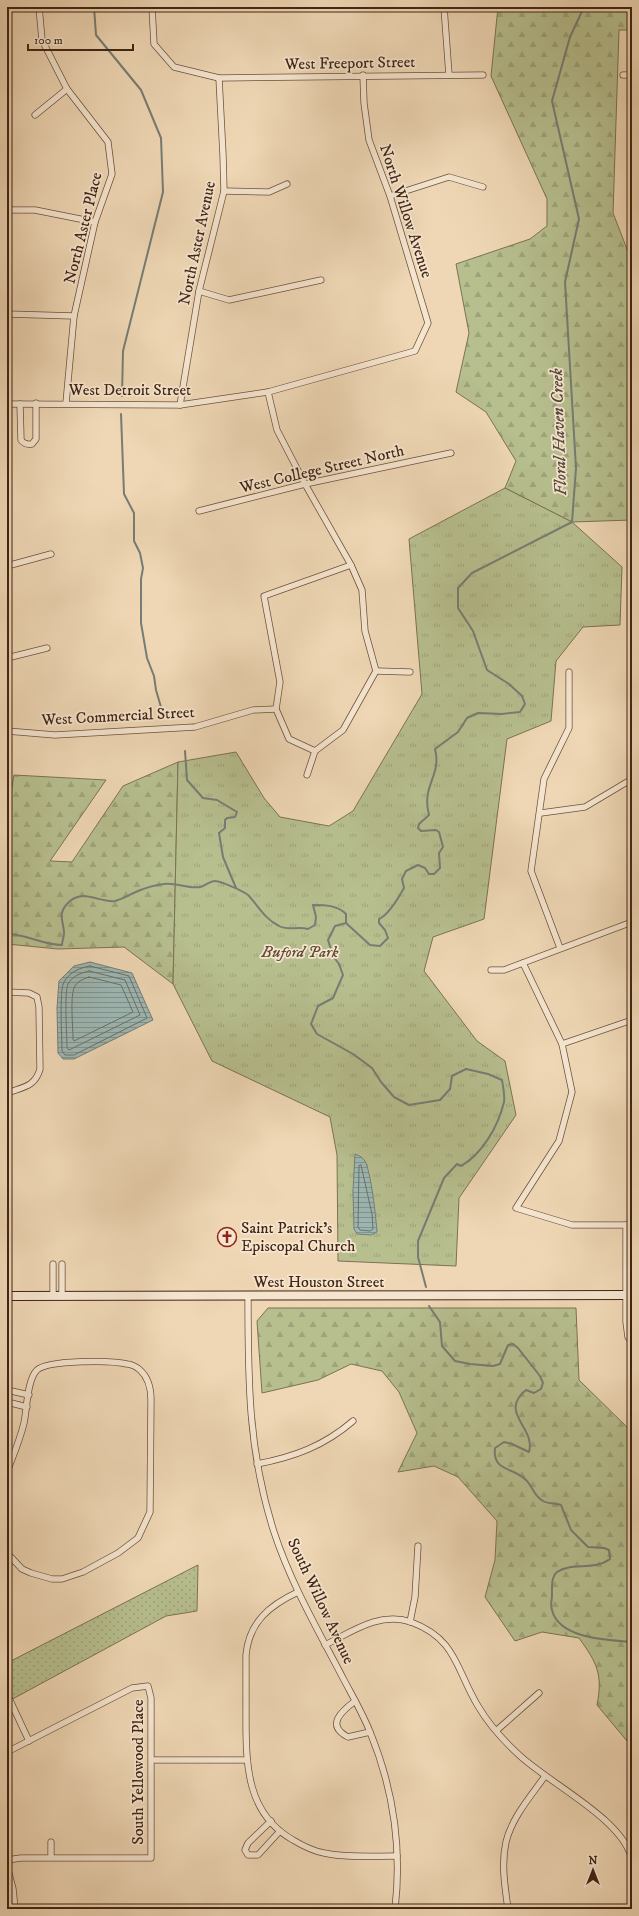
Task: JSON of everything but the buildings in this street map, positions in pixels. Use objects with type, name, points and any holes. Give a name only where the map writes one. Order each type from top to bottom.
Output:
[{"type":"main road","name":"West Houston Street","points":[[7,1296],[629,1296]]},
{"type":"street","name":"North Aster Place","points":[[39,7],[42,40],[67,89],[108,142],[112,174],[95,222],[74,316],[66,403]]},
{"type":"street","points":[[152,7],[154,44],[174,67],[219,78]]},
{"type":"street","points":[[444,7],[449,75]]},
{"type":"street","name":"West Freeport Street","points":[[219,78],[363,75],[483,75]]},
{"type":"street","name":"North Willow Avenue","points":[[363,75],[364,103],[370,140],[390,196],[428,323],[416,352]]},
{"type":"street","points":[[623,75],[632,75]]},
{"type":"street","name":"North Aster Avenue","points":[[180,405],[199,291],[224,191],[224,156],[219,78]]},
{"type":"street","points":[[35,115],[67,89]]},
{"type":"street","points":[[390,196],[450,178],[483,187]]},
{"type":"street","points":[[224,191],[269,192],[287,184]]},
{"type":"street","points":[[7,210],[35,210],[95,222]]},
{"type":"street","points":[[199,291],[229,300],[321,280]]},
{"type":"street","points":[[7,314],[74,316]]},
{"type":"street","name":"West Detroit Street","points":[[7,404],[66,403],[180,405],[268,392],[416,352]]},
{"type":"street","points":[[268,392],[278,430],[304,484],[351,565],[362,590],[365,631],[376,671],[343,730],[314,751],[307,775]]},
{"type":"street","points":[[20,404],[21,440],[23,443],[28,445],[32,444],[36,439],[36,404]]},
{"type":"street","name":"West College Street North","points":[[199,511],[304,484],[451,453]]},
{"type":"street","points":[[7,566],[51,554]]},
{"type":"street","points":[[314,751],[289,739],[276,709],[280,682],[264,596],[351,565]]},
{"type":"street","points":[[7,658],[47,648]]},
{"type":"street","points":[[376,671],[410,672]]},
{"type":"street","points":[[560,948],[531,871],[541,813],[544,779],[568,728],[568,672]]},
{"type":"street","name":"West Commercial Street","points":[[7,731],[55,735],[195,727],[253,710],[276,709]]},
{"type":"street","points":[[541,813],[585,807],[632,781]]},
{"type":"street","points":[[491,970],[504,970],[632,922]]},
{"type":"street","points":[[522,963],[562,1044],[572,1092],[559,1141],[516,1208],[572,1225],[629,1225],[629,1296],[626,1329],[628,1337],[632,1342]]},
{"type":"street","points":[[7,992],[29,993],[37,997],[40,1015],[40,1069],[37,1078],[31,1085],[7,1093]]},
{"type":"street","points":[[562,1044],[632,1020]]},
{"type":"street","points":[[53,1264],[53,1296]]},
{"type":"street","points":[[62,1264],[62,1296]]},
{"type":"street","name":"South Willow Avenue","points":[[248,1296],[249,1399],[257,1464],[274,1532],[298,1592],[370,1732],[383,1771],[391,1803],[397,1856],[395,1909]]},
{"type":"street","points":[[7,1472],[21,1434],[31,1381],[38,1370],[49,1364],[64,1362],[127,1364],[141,1371],[147,1379],[151,1389],[151,1506],[149,1517],[138,1538],[118,1553],[83,1572],[62,1579],[52,1579],[22,1569],[7,1554]]},
{"type":"street","points":[[7,1390],[29,1395]]},
{"type":"street","points":[[7,1402],[27,1407]]},
{"type":"street","points":[[257,1464],[306,1451],[331,1438],[353,1421]]},
{"type":"street","points":[[410,1622],[415,1597],[418,1546]]},
{"type":"street","points":[[298,1592],[275,1604],[261,1617],[252,1630],[248,1643],[246,1655],[247,1760],[254,1795],[271,1821],[280,1831],[304,1846],[322,1853],[342,1856],[397,1856]]},
{"type":"street","points":[[325,1645],[364,1625],[377,1621],[394,1620],[410,1622],[432,1632],[446,1644],[479,1707],[517,1754],[603,1819],[623,1840],[632,1862]]},
{"type":"street","name":"South Yellowood Place","points":[[29,1741],[132,1688],[148,1686],[152,1698],[151,1858],[51,1857]]},
{"type":"street","points":[[497,1730],[539,1692]]},
{"type":"street","points":[[7,1694],[29,1741],[7,1752]]},
{"type":"street","points":[[355,1701],[338,1716],[338,1726],[341,1732],[348,1737],[370,1732]]},
{"type":"street","points":[[152,1760],[247,1760]]},
{"type":"street","points":[[508,1909],[503,1871],[506,1842],[518,1814],[545,1776]]},
{"type":"street","points":[[271,1821],[248,1843],[245,1848],[246,1853],[251,1856],[258,1854],[280,1831]]},
{"type":"street","points":[[7,1860],[51,1857],[51,1842]]},
{"type":"street","points":[[7,1866],[14,1896],[15,1909]]},
{"type":"green space","points":[[498,7],[632,7],[632,30],[619,30],[613,213],[632,262],[632,520],[572,522],[505,488],[516,461],[486,412],[456,392],[469,333],[456,264],[530,239],[547,226],[547,199],[491,76]]},
{"type":"green space","name":"Buford Park","points":[[505,488],[572,522],[622,567],[620,625],[583,627],[556,661],[551,721],[507,739],[484,919],[433,937],[424,971],[477,1041],[505,1061],[516,1115],[459,1198],[456,1266],[338,1261],[337,1155],[330,1117],[212,1061],[173,984],[178,762],[236,752],[264,798],[280,817],[329,826],[353,811],[422,694],[409,539]]},
{"type":"green space","points":[[178,762],[173,984],[124,947],[58,949],[7,944],[7,815],[14,775],[106,780],[50,861],[72,862],[123,786]]},
{"type":"green space","points":[[268,1308],[576,1308],[579,1380],[632,1432],[632,1747],[597,1705],[599,1694],[599,1677],[597,1669],[579,1638],[542,1632],[515,1641],[485,1597],[495,1560],[497,1521],[458,1477],[434,1466],[398,1472],[417,1433],[399,1392],[382,1371],[351,1364],[318,1380],[262,1393],[257,1321]]},
{"type":"green space","points":[[198,1565],[197,1611],[166,1616],[7,1702],[7,1663]]},
{"type":"water","points":[[90,962],[132,973],[153,1020],[74,1059],[63,1059],[58,1053],[57,1008],[59,981],[74,966]]},
{"type":"water","points":[[355,1154],[365,1161],[373,1195],[377,1232],[371,1235],[357,1234],[354,1229],[353,1191]]},
{"type":"waterway","points":[[94,7],[96,35],[141,90],[161,138],[163,192],[123,351],[122,396]]},
{"type":"waterway","name":"Floral Haven Creek","points":[[346,923],[370,945],[380,946],[388,938],[385,930],[379,923],[379,919],[390,910],[404,888],[402,879],[406,871],[418,865],[425,868],[429,874],[434,874],[440,868],[439,853],[443,847],[439,832],[436,830],[421,831],[418,828],[419,824],[429,815],[427,805],[429,788],[436,766],[435,749],[458,732],[467,718],[478,713],[502,714],[520,712],[525,704],[522,696],[509,684],[487,670],[473,631],[458,608],[458,588],[472,573],[572,522],[576,468],[565,282],[579,219],[552,101],[570,37],[584,7]]},
{"type":"waterway","points":[[121,414],[124,494],[134,513],[134,541],[140,553],[143,568],[141,579],[141,623],[147,658],[154,676],[156,690],[163,714]]},
{"type":"waterway","points":[[185,751],[187,780],[203,798],[217,800],[237,812],[235,817],[227,818],[225,820],[225,828],[219,833],[223,857],[236,888]]},
{"type":"waterway","points":[[7,934],[14,934],[55,945],[62,945],[64,933],[62,912],[72,899],[84,896],[115,901],[135,892],[158,885],[173,884],[200,887],[212,881],[223,883],[247,894],[270,920],[279,926],[286,928],[308,929],[315,925],[316,917],[313,905],[331,906],[346,914],[346,923],[335,926],[328,940],[333,956],[339,964],[343,975],[333,998],[318,1006],[311,1024],[317,1034],[353,1054],[372,1068],[381,1082],[394,1097],[409,1105],[440,1100],[450,1089],[452,1076],[466,1069],[488,1074],[502,1080],[504,1102],[498,1121],[488,1139],[476,1154],[461,1166],[457,1164],[444,1178],[418,1241],[418,1257],[426,1287]]},
{"type":"waterway","points":[[429,1306],[440,1322],[442,1346],[455,1361],[493,1366],[500,1364],[508,1345],[513,1344],[518,1348],[540,1376],[543,1383],[541,1389],[534,1393],[526,1390],[518,1398],[516,1406],[516,1413],[528,1435],[530,1443],[529,1452],[504,1442],[495,1448],[495,1456],[500,1465],[526,1480],[540,1499],[547,1503],[561,1505],[571,1530],[588,1547],[604,1548],[609,1550],[610,1559],[604,1563],[590,1566],[569,1567],[555,1574],[552,1583],[551,1606],[556,1620],[564,1627],[586,1636],[598,1639],[632,1642]]},
{"type":"place","name":"Saint Patrick's Episcopal Church","points":[[227,1237]]}]
